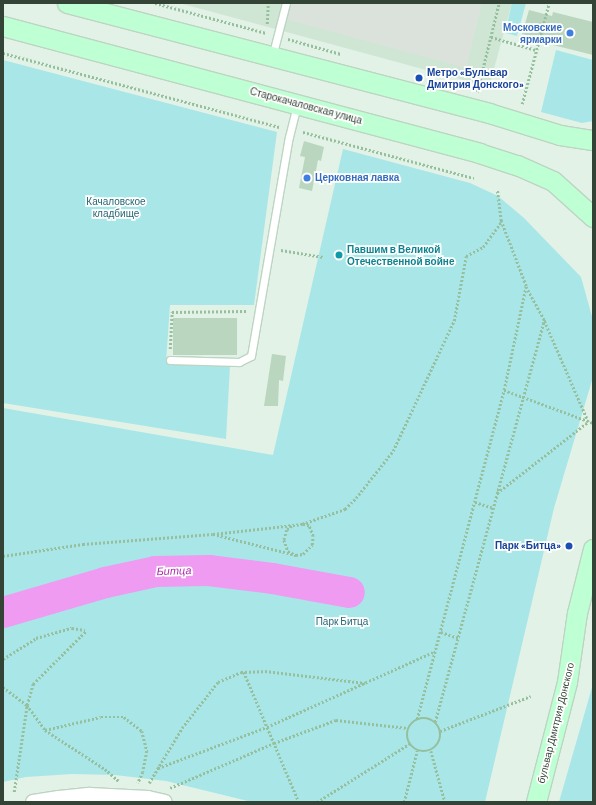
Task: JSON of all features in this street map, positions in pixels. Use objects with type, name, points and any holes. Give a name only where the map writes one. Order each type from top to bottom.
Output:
[{"type":"street","points":[[67,3],[489,113],[560,135],[593,140]]},
{"type":"street","name":"Старокачаловская улица","points":[[3,26],[297,104],[517,165],[554,181],[593,217]]},
{"type":"street","name":"бульвар Дмитрия Донского","points":[[536,802],[568,682],[577,613],[593,549]]},
{"type":"street","points":[[33,802],[119,796],[167,795]]},
{"type":"lane","points":[[272,57],[286,3]]},
{"type":"lane","points":[[170,360],[239,362],[251,356],[269,248],[297,104]]},
{"type":"path","points":[[155,3],[344,55]]},
{"type":"path","points":[[266,33],[268,3]]},
{"type":"path","points":[[477,92],[499,3]]},
{"type":"path","points":[[515,102],[523,104],[549,3]]},
{"type":"path","points":[[491,37],[536,50]]},
{"type":"path","points":[[3,52],[474,178]]},
{"type":"path","points":[[470,90],[485,94]]},
{"type":"path","points":[[497,190],[501,222],[526,286],[544,320],[588,422]]},
{"type":"path","points":[[296,555],[288,551],[285,545],[285,534],[292,526],[345,509],[356,498],[393,451],[454,321],[466,256],[482,247],[501,222]]},
{"type":"path","points":[[269,248],[323,257]]},
{"type":"path","points":[[417,719],[425,718],[435,722],[440,731],[439,743],[431,751],[417,751],[409,744],[406,734],[408,728],[417,719],[436,651],[504,390],[526,286]]},
{"type":"path","points":[[170,360],[172,312],[259,311]]},
{"type":"path","points":[[435,722],[544,320]]},
{"type":"path","points":[[504,390],[593,423]]},
{"type":"path","points":[[497,493],[588,422]]},
{"type":"path","points":[[475,502],[493,508]]},
{"type":"path","points":[[3,556],[83,544],[213,534],[302,524],[309,526],[312,531],[313,540],[309,550],[303,554],[296,555],[213,534]]},
{"type":"path","points":[[3,660],[36,638],[72,628],[86,630],[33,684],[27,705],[14,792]]},
{"type":"path","points":[[441,632],[458,638]]},
{"type":"path","points":[[158,768],[267,727],[436,651]]},
{"type":"path","points":[[146,788],[182,728],[218,682],[244,672],[265,671],[366,683]]},
{"type":"path","points":[[244,672],[299,802]]},
{"type":"path","points":[[3,687],[27,705],[45,730],[105,769],[120,782]]},
{"type":"path","points":[[440,731],[531,696]]},
{"type":"path","points":[[45,730],[101,717],[124,717],[142,731],[147,751],[143,772],[136,787]]},
{"type":"path","points":[[167,795],[274,743],[336,720],[408,728]]},
{"type":"path","points":[[317,802],[409,744]]},
{"type":"path","points":[[404,802],[417,751]]},
{"type":"path","points":[[431,751],[445,802]]},
{"type":"shaded area","points":[[179,3],[512,3],[489,87]]},
{"type":"shaded area","points":[[286,3],[482,3],[466,68],[282,18]]},
{"type":"green space","points":[[512,3],[526,3],[517,36],[505,33]]},
{"type":"green space","points":[[556,50],[593,60],[593,121],[582,123],[541,112]]},
{"type":"green space","name":"Качаловское кладбище","points":[[3,60],[277,132],[254,305],[170,305],[166,363],[230,366],[226,439],[3,403]]},
{"type":"green space","name":"Парк Битца","points":[[343,149],[470,183],[498,196],[524,218],[581,277],[593,320],[593,377],[554,508],[485,802],[252,802],[166,781],[115,775],[72,774],[26,777],[3,782],[3,408],[273,455]]},
{"type":"green space","points":[[593,684],[593,802],[559,802]]},
{"type":"building","name":"Московские ярмарки","points":[[529,10],[552,16],[553,12],[593,22],[593,55],[545,43],[545,40],[522,34]]},
{"type":"building","points":[[304,141],[324,147],[321,161],[318,160],[312,191],[299,188],[305,157],[300,156]]},
{"type":"building","points":[[173,318],[237,318],[237,355],[173,355]]},
{"type":"building","points":[[272,354],[286,356],[283,381],[279,380],[278,406],[264,406]]},
{"type":"waterway","name":"Битца","points":[[3,612],[105,582],[155,571],[208,570],[272,578],[349,592]]},
{"type":"place","name":"Московские ярмарки","points":[[570,33]]},
{"type":"place","name":"Метро «Бульвар Дмитрия Донского»","points":[[419,78]]},
{"type":"place","name":"Церковная лавка","points":[[307,178]]},
{"type":"place","name":"Павшим в Великой Отечественной войне","points":[[339,255]]},
{"type":"place","name":"Парк «Битца»","points":[[569,546]]}]
